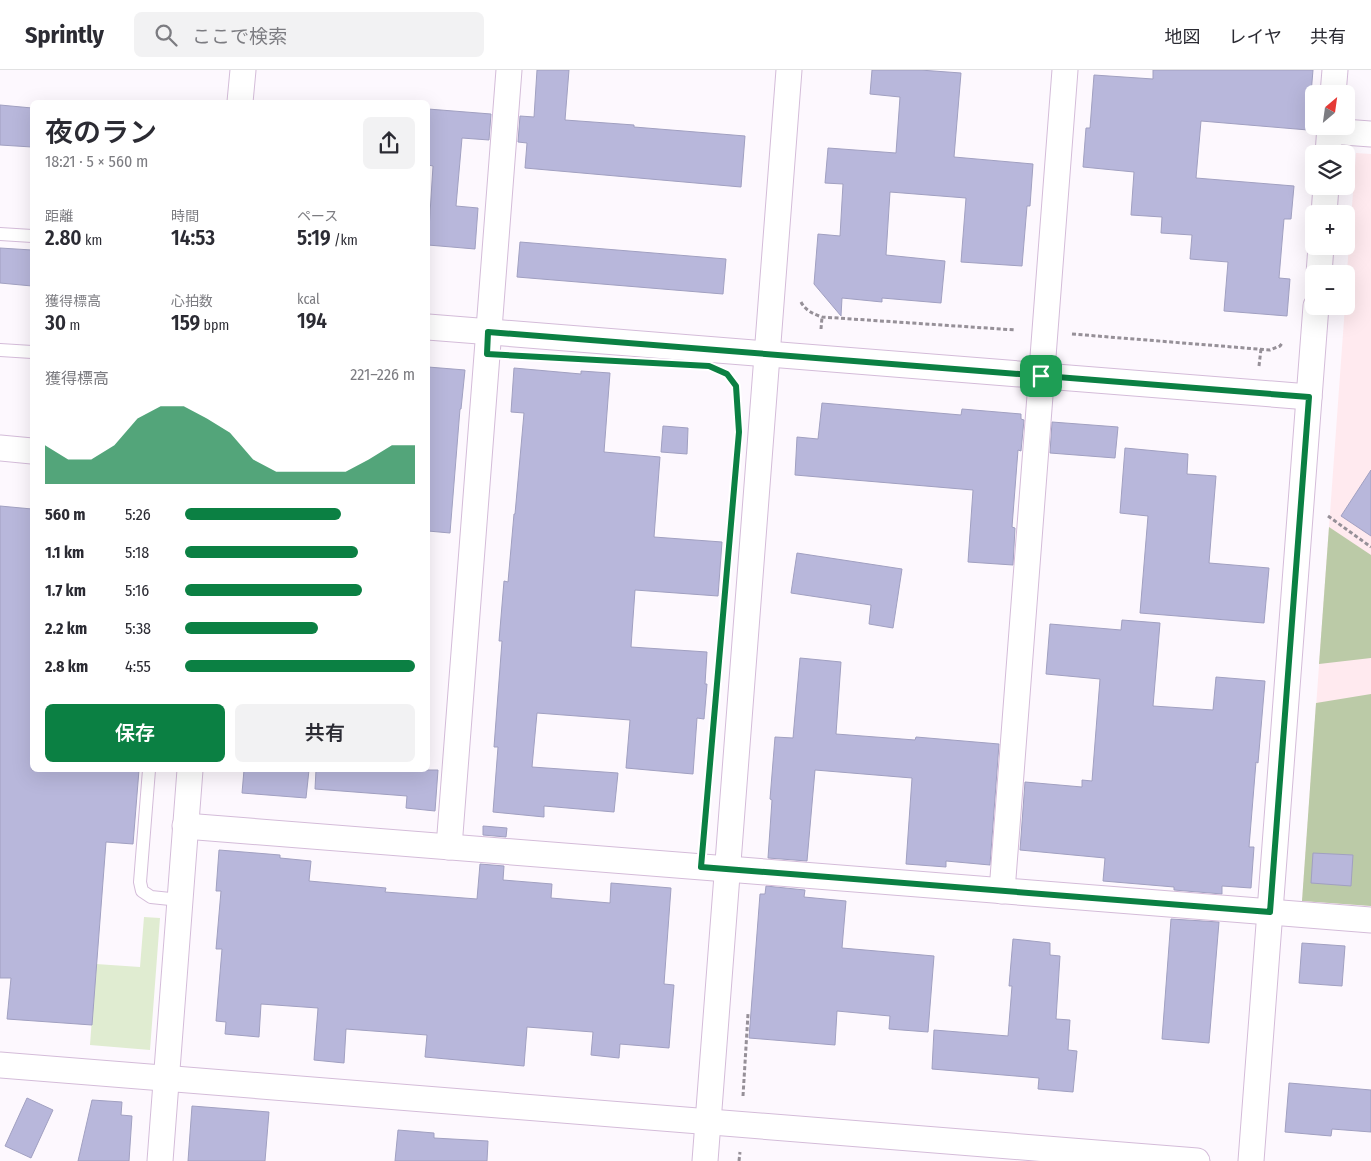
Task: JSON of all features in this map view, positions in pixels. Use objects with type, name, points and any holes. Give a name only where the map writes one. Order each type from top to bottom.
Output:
[{"type":"street","points":[[240,100],[243,70]]},
{"type":"street","points":[[448,847],[508,70]]},
{"type":"street","points":[[705,1161],[788,70]]},
{"type":"street","points":[[1002,891],[1065,70]]},
{"type":"street","points":[[1334,85],[1335,70]]},
{"type":"street","points":[[1330,137],[1371,134]]},
{"type":"street","points":[[1251,1161],[1315,315]]},
{"type":"street","points":[[430,327],[1309,397]]},
{"type":"street","points":[[0,448],[30,451]]},
{"type":"street","points":[[160,1161],[190,772]]},
{"type":"street","points":[[185,826],[1371,920]]},
{"type":"street","points":[[0,1065],[1197,1161]]},
{"type":"lane","points":[[0,234],[30,236]]},
{"type":"lane","points":[[0,350],[30,352]]},
{"type":"lane","points":[[149,772],[140,882],[142,891],[151,897],[180,900]]},
{"type":"path","points":[[1323,513],[1371,547]]},
{"type":"shaded area","points":[[1356,153],[1371,154],[1371,906],[1302,901],[1344,315],[1355,315],[1355,265],[1348,265],[1348,255],[1355,255],[1355,205],[1352,205],[1353,195],[1355,195]]},
{"type":"green space","points":[[1329,527],[1371,555],[1371,658],[1319,664]]},
{"type":"green space","points":[[1371,694],[1371,906],[1302,901],[1316,703]]},
{"type":"green space","points":[[144,917],[160,918],[150,1050],[90,1045],[96,964],[140,967]]},
{"type":"building","points":[[537,70],[569,70],[565,120],[745,136],[741,187],[525,168],[527,143],[518,142],[520,116],[534,117]]},
{"type":"building","points":[[872,70],[920,70],[961,73],[954,157],[1033,164],[1030,206],[1027,206],[1022,266],[961,262],[966,198],[890,192],[886,255],[945,261],[941,303],[882,298],[882,302],[842,298],[841,316],[814,284],[818,234],[840,236],[843,184],[825,183],[828,148],[896,153],[900,97],[870,94]]},
{"type":"building","points":[[1153,70],[1313,70],[1312,85],[1305,85],[1305,130],[1201,121],[1196,178],[1294,186],[1291,219],[1284,219],[1279,278],[1290,279],[1287,316],[1224,311],[1228,262],[1190,259],[1192,235],[1161,233],[1162,217],[1131,215],[1134,172],[1083,167],[1086,128],[1090,128],[1094,75],[1153,79]]},
{"type":"building","points":[[0,105],[30,108],[30,147],[0,145]]},
{"type":"building","points":[[430,109],[491,114],[489,140],[462,138],[456,206],[478,208],[475,249],[430,245],[433,166],[430,165]]},
{"type":"building","points":[[520,242],[726,259],[723,294],[517,277]]},
{"type":"building","points":[[0,248],[30,250],[30,286],[0,283]]},
{"type":"building","points":[[430,367],[465,370],[450,533],[430,531]]},
{"type":"building","points":[[514,368],[581,374],[581,371],[610,373],[604,452],[660,457],[654,537],[722,542],[718,596],[635,590],[631,647],[707,652],[704,719],[697,718],[693,774],[626,768],[630,720],[537,713],[532,767],[618,773],[614,812],[544,806],[544,817],[493,812],[498,747],[494,747],[502,641],[499,641],[504,581],[508,582],[524,413],[511,412]]},
{"type":"building","points":[[822,403],[961,415],[962,409],[1021,414],[1021,419],[1024,420],[1021,451],[1018,450],[1012,527],[1015,528],[1013,565],[968,562],[973,490],[795,475],[797,437],[818,439]]},
{"type":"building","points":[[1052,422],[1118,427],[1115,458],[1050,453]]},
{"type":"building","points":[[663,426],[688,428],[687,454],[661,452]]},
{"type":"building","points":[[1125,448],[1188,454],[1187,474],[1216,476],[1209,563],[1269,568],[1264,623],[1140,613],[1148,516],[1120,513]]},
{"type":"building","points":[[1371,470],[1371,536],[1341,516]]},
{"type":"building","points":[[0,506],[30,509],[30,772],[139,772],[133,844],[106,842],[92,1025],[7,1019],[11,978],[0,978]]},
{"type":"building","points":[[797,553],[902,569],[893,628],[869,624],[871,605],[791,593]]},
{"type":"building","points":[[1122,620],[1160,623],[1153,706],[1213,710],[1216,677],[1265,681],[1249,847],[1254,847],[1251,888],[1222,886],[1222,894],[1174,890],[1174,887],[1103,881],[1105,858],[1020,850],[1025,782],[1082,787],[1082,780],[1092,781],[1100,679],[1046,674],[1050,624],[1121,630]]},
{"type":"building","points":[[800,658],[841,662],[836,734],[915,740],[916,737],[999,744],[990,865],[946,861],[946,867],[906,864],[912,778],[815,770],[807,861],[768,858],[775,737],[793,738]]},
{"type":"building","points":[[430,770],[438,770],[435,811],[406,808],[407,796],[315,789],[316,772],[430,772]]},
{"type":"building","points":[[244,772],[309,772],[306,798],[242,793]]},
{"type":"building","points":[[483,826],[507,828],[506,837],[483,835]]},
{"type":"building","points":[[219,850],[280,855],[280,858],[311,861],[309,881],[386,888],[385,892],[477,899],[480,864],[504,866],[503,880],[552,884],[551,898],[610,903],[611,883],[671,888],[664,984],[674,985],[669,1048],[620,1044],[619,1058],[591,1055],[593,1032],[527,1027],[524,1066],[425,1057],[427,1035],[346,1029],[344,1063],[314,1060],[318,1008],[261,1004],[259,1037],[225,1034],[226,1022],[216,1021],[222,949],[216,949],[221,891],[216,891]]},
{"type":"building","points":[[1313,853],[1353,855],[1351,886],[1311,883]]},
{"type":"building","points":[[766,886],[805,890],[804,897],[846,901],[842,948],[934,956],[928,1032],[889,1029],[890,1016],[837,1011],[835,1045],[749,1038],[760,894],[765,894]]},
{"type":"building","points":[[1171,919],[1219,922],[1209,1043],[1162,1039]]},
{"type":"building","points":[[1013,939],[1050,943],[1050,955],[1060,956],[1056,1019],[1070,1020],[1068,1050],[1077,1051],[1073,1092],[1038,1089],[1039,1078],[932,1069],[934,1030],[1008,1036],[1012,986],[1009,986]]},
{"type":"building","points":[[1302,943],[1345,946],[1342,986],[1299,983]]},
{"type":"building","points":[[1289,1083],[1371,1090],[1371,1132],[1332,1129],[1331,1136],[1285,1132]]},
{"type":"building","points":[[27,1098],[53,1110],[31,1158],[5,1146]]},
{"type":"building","points":[[92,1100],[122,1102],[121,1115],[132,1116],[129,1161],[78,1161]]},
{"type":"building","points":[[192,1106],[269,1112],[265,1161],[188,1161]]},
{"type":"building","points":[[398,1130],[434,1133],[434,1138],[488,1141],[487,1161],[395,1161]]},
{"type":"route","points":[[488,332],[1041,376],[1309,397],[1270,912],[701,867],[739,432],[736,386],[727,374],[709,366],[487,354],[488,332]]}]
